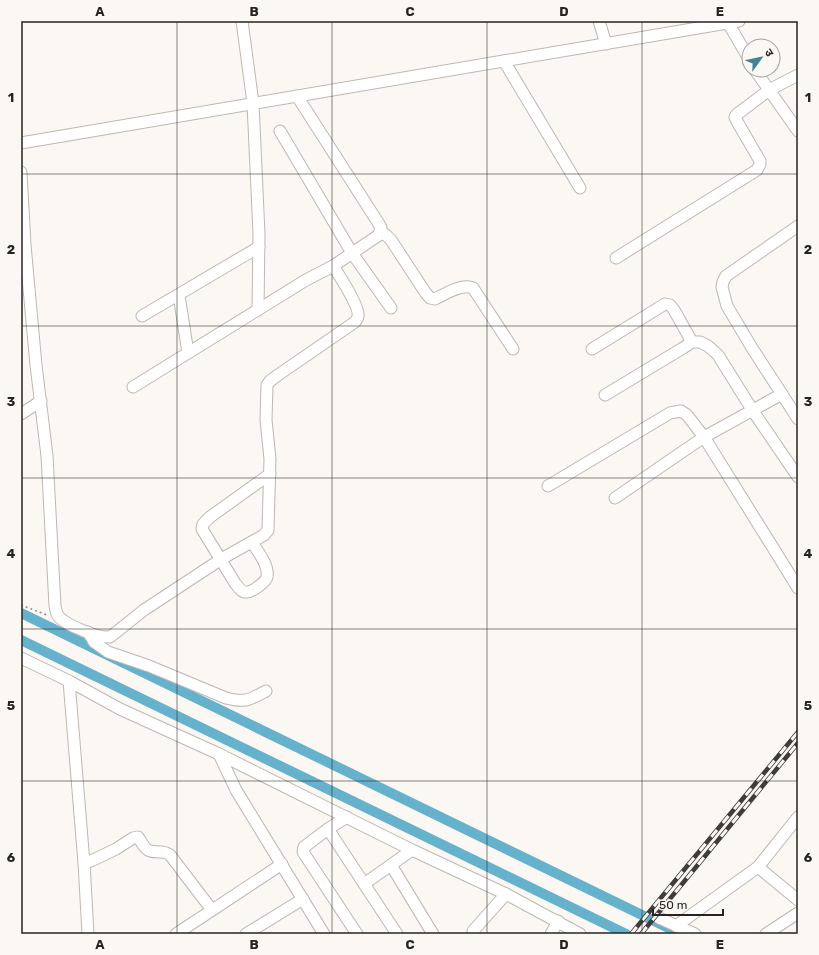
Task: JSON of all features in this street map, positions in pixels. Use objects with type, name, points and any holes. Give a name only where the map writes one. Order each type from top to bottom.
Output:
[{"type":"street","points":[[242,21],[254,104],[259,247],[258,310]]},
{"type":"street","points":[[599,21],[606,44]]},
{"type":"street","points":[[21,143],[732,22],[741,42]]},
{"type":"street","points":[[504,61],[580,188]]},
{"type":"street","points":[[616,258],[759,168],[760,161],[758,155],[735,117],[737,113],[769,90],[798,75]]},
{"type":"street","points":[[761,78],[798,131]]},
{"type":"street","points":[[133,387],[323,270],[333,266],[379,235],[381,228],[379,224],[298,96]]},
{"type":"street","points":[[280,131],[352,253],[391,308]]},
{"type":"street","points":[[21,172],[25,245],[36,365],[47,456],[54,606],[58,616],[64,622],[98,636],[110,637],[144,610],[220,560],[264,535],[268,530],[270,459],[266,420],[267,385],[278,375],[355,322],[358,316],[358,310],[352,298],[333,266]]},
{"type":"street","points":[[798,226],[726,276],[722,282],[727,306],[798,420]]},
{"type":"street","points":[[380,231],[391,240],[430,298],[435,299],[469,286],[473,288],[513,349]]},
{"type":"street","points":[[142,316],[259,247]]},
{"type":"street","points":[[179,294],[188,353]]},
{"type":"street","points":[[592,349],[665,304],[670,305],[674,310],[692,342]]},
{"type":"street","points":[[605,395],[692,342],[700,342],[708,346],[718,355],[753,411],[798,477]]},
{"type":"street","points":[[615,498],[704,437],[782,394]]},
{"type":"street","points":[[21,414],[41,402]]},
{"type":"street","points":[[548,486],[670,413],[682,411],[687,415],[704,437],[798,588]]},
{"type":"street","points":[[252,542],[265,564],[267,578],[264,582],[248,592],[240,590],[235,584],[204,535],[202,528],[203,524],[210,517],[270,474]]},
{"type":"street","points":[[88,632],[94,642],[108,652],[149,666],[226,698],[237,701],[247,701],[266,690]]},
{"type":"street","points":[[21,658],[69,681],[120,709],[219,754],[412,850],[506,894],[580,934]]},
{"type":"street","points":[[69,681],[84,862],[88,934]]},
{"type":"street","points":[[219,754],[236,790],[324,934]]},
{"type":"street","points":[[347,817],[304,847],[303,852],[357,934]]},
{"type":"street","points":[[676,926],[758,867],[798,817]]},
{"type":"street","points":[[328,829],[397,934]]},
{"type":"street","points":[[84,862],[93,860],[116,849],[133,838],[138,837],[146,849],[150,851],[162,851],[170,855],[212,910]]},
{"type":"street","points":[[364,884],[412,850]]},
{"type":"street","points":[[176,934],[282,864]]},
{"type":"street","points":[[391,865],[433,934]]},
{"type":"street","points":[[758,867],[798,900]]},
{"type":"street","points":[[472,931],[506,894]]},
{"type":"street","points":[[246,934],[303,899]]},
{"type":"street","points":[[766,934],[798,913]]},
{"type":"street","points":[[659,918],[695,934]]},
{"type":"street","points":[[551,934],[558,921]]},
{"type":"path","points":[[21,605],[46,615],[58,616]]},
{"type":"waterway","points":[[21,613],[681,934]]},
{"type":"waterway","points":[[21,640],[626,934]]},
{"type":"railway","points":[[631,934],[798,732]]},
{"type":"railway","points":[[641,934],[798,743]]}]
